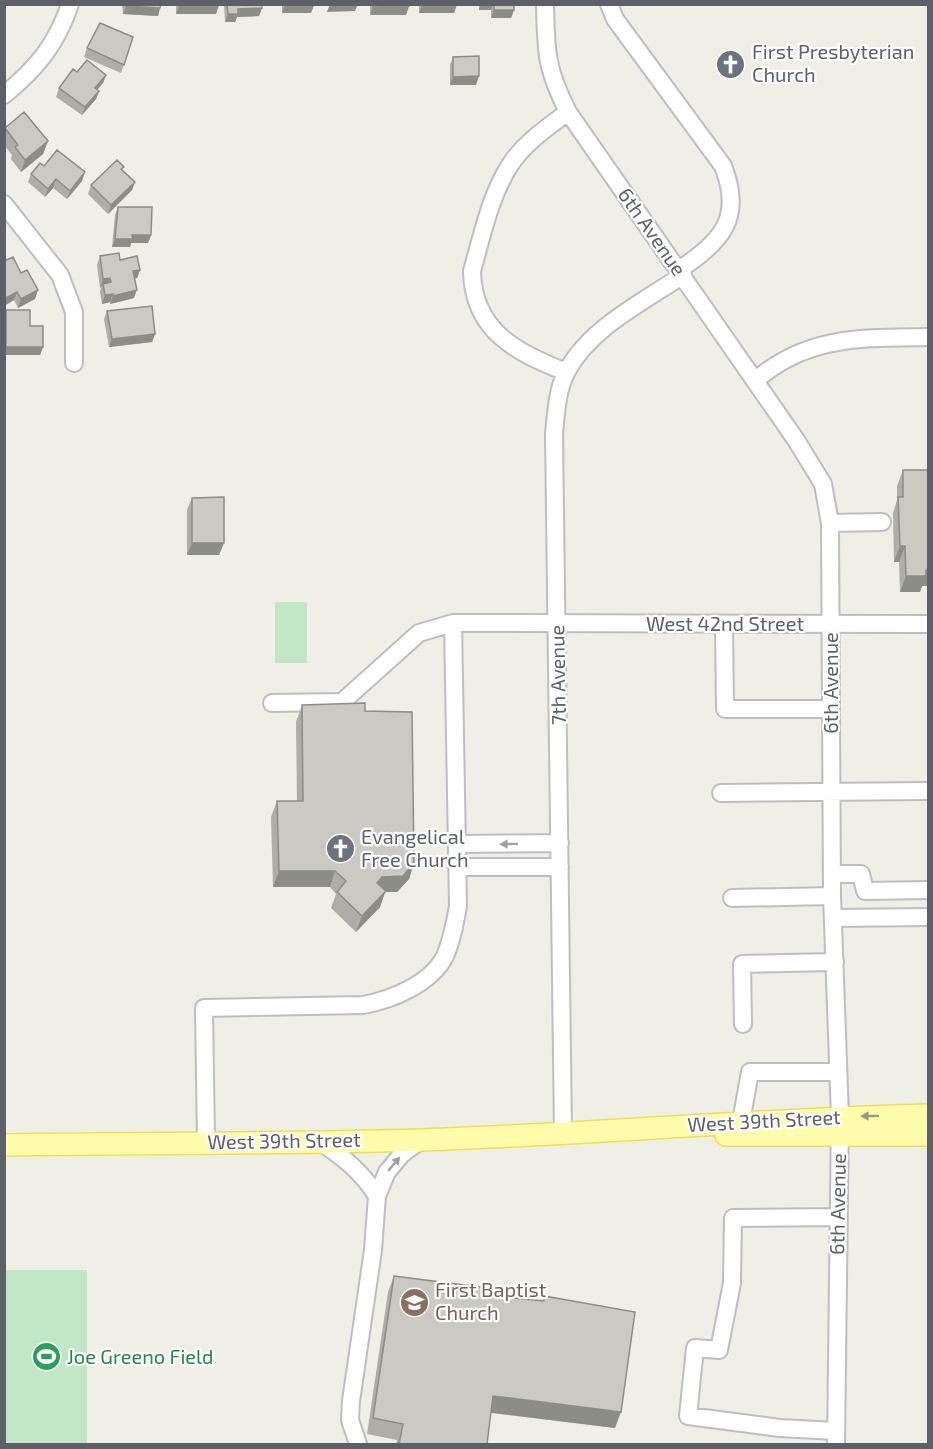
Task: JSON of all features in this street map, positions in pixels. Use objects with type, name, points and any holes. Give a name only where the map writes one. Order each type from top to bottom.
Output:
[{"type":"main road","name":"West 39th Street","points":[[4,1145],[421,1140],[840,1127],[928,1115]]},
{"type":"main road","name":"West 39th Street","points":[[563,1134],[741,1122],[840,1127],[928,1135]]},
{"type":"street","points":[[4,95],[41,62],[59,32],[69,4]]},
{"type":"street","name":"6th Avenue","points":[[545,4],[546,60],[555,86],[568,112],[756,380],[823,484],[830,523],[832,896],[840,1127],[837,1217],[836,1438]]},
{"type":"street","name":"7th Avenue","points":[[563,1134],[554,434],[557,403],[566,372],[589,341],[708,250],[723,233],[730,218],[730,184],[723,166],[615,19],[609,4]]},
{"type":"street","points":[[566,372],[536,360],[500,338],[484,315],[472,286],[472,271],[500,182],[511,163],[542,131],[568,112]]},
{"type":"street","points":[[4,204],[60,275],[74,312],[74,363]]},
{"type":"street","points":[[756,380],[776,362],[813,347],[850,339],[928,337]]},
{"type":"street","points":[[830,523],[882,522]]},
{"type":"street","points":[[206,1142],[204,1008],[363,1005],[389,1000],[426,977],[444,958],[458,906],[453,623]]},
{"type":"street","name":"West 42nd Street","points":[[272,703],[342,702],[419,633],[453,623],[928,624]]},
{"type":"street","points":[[724,625],[724,709],[830,709]]},
{"type":"street","points":[[721,793],[928,791]]},
{"type":"street","points":[[458,844],[560,843]]},
{"type":"street","points":[[458,867],[560,867]]},
{"type":"street","points":[[833,874],[861,874],[865,891],[928,890]]},
{"type":"street","points":[[732,898],[832,896]]},
{"type":"street","points":[[834,918],[928,917]]},
{"type":"street","points":[[743,1024],[742,964],[835,962]]},
{"type":"street","points":[[741,1122],[750,1072],[838,1072]]},
{"type":"street","points":[[358,1444],[350,1420],[351,1401],[373,1250],[377,1196],[387,1172],[402,1154],[421,1140]]},
{"type":"street","points":[[319,1141],[347,1159],[364,1176],[377,1196]]},
{"type":"street","points":[[836,1438],[688,1416],[695,1348],[719,1350],[732,1283],[733,1218],[837,1217]]},
{"type":"green space","points":[[275,602],[307,602],[307,663],[275,663]]},
{"type":"green space","name":"Joe Greeno Field","points":[[5,1270],[87,1270],[87,1444],[5,1444]]},
{"type":"building","points":[[126,4],[161,4],[160,8],[126,6]]},
{"type":"building","points":[[179,4],[219,4],[219,5],[179,6]]},
{"type":"building","points":[[227,4],[262,4],[262,8],[238,9],[238,14],[228,14]]},
{"type":"building","points":[[373,4],[409,4],[409,6],[373,7]]},
{"type":"building","points":[[494,4],[514,4],[514,10],[494,10]]},
{"type":"building","points":[[100,23],[133,37],[124,65],[87,48]]},
{"type":"building","points":[[479,56],[479,76],[453,77],[453,57]]},
{"type":"building","points":[[87,60],[106,75],[95,88],[99,91],[85,107],[59,88],[73,69],[77,72]]},
{"type":"building","points":[[24,112],[48,141],[25,160],[15,147],[18,145],[5,128]]},
{"type":"building","points":[[57,150],[85,172],[70,191],[56,179],[48,189],[31,174],[40,163],[44,166]]},
{"type":"building","points":[[117,160],[124,167],[121,169],[135,182],[111,205],[91,185]]},
{"type":"building","points":[[118,207],[152,207],[151,235],[132,235],[133,239],[115,239]]},
{"type":"building","points":[[119,253],[120,260],[137,256],[140,270],[133,271],[137,290],[113,296],[113,294],[105,295],[103,284],[111,282],[110,278],[103,279],[100,256]]},
{"type":"building","points":[[13,257],[21,273],[27,270],[38,290],[21,299],[17,292],[6,298],[4,295],[4,261]]},
{"type":"building","points":[[152,306],[155,334],[112,339],[107,311]]},
{"type":"building","points":[[6,310],[30,310],[30,326],[43,326],[43,347],[6,347]]},
{"type":"building","points":[[903,470],[928,470],[928,570],[926,570],[926,576],[906,576],[905,546],[900,546],[898,497],[903,497]]},
{"type":"building","points":[[224,497],[224,543],[192,543],[192,498]]},
{"type":"building","name":"Evangelical Free Church","points":[[365,703],[365,711],[412,712],[414,863],[403,876],[382,877],[377,883],[386,891],[362,916],[337,892],[346,881],[335,871],[279,871],[277,801],[303,801],[302,705]]},
{"type":"building","points":[[394,1276],[495,1289],[493,1296],[544,1301],[544,1296],[635,1312],[621,1412],[493,1396],[487,1444],[399,1444],[403,1424],[373,1418]]},
{"type":"place","name":"First Presbyterian Church","points":[[731,64]]},
{"type":"place","name":"Evangelical Free Church","points":[[340,848]]},
{"type":"place","name":"First Baptist Church","points":[[414,1302]]},
{"type":"place","name":"Joe Greeno Field","points":[[46,1357]]}]
